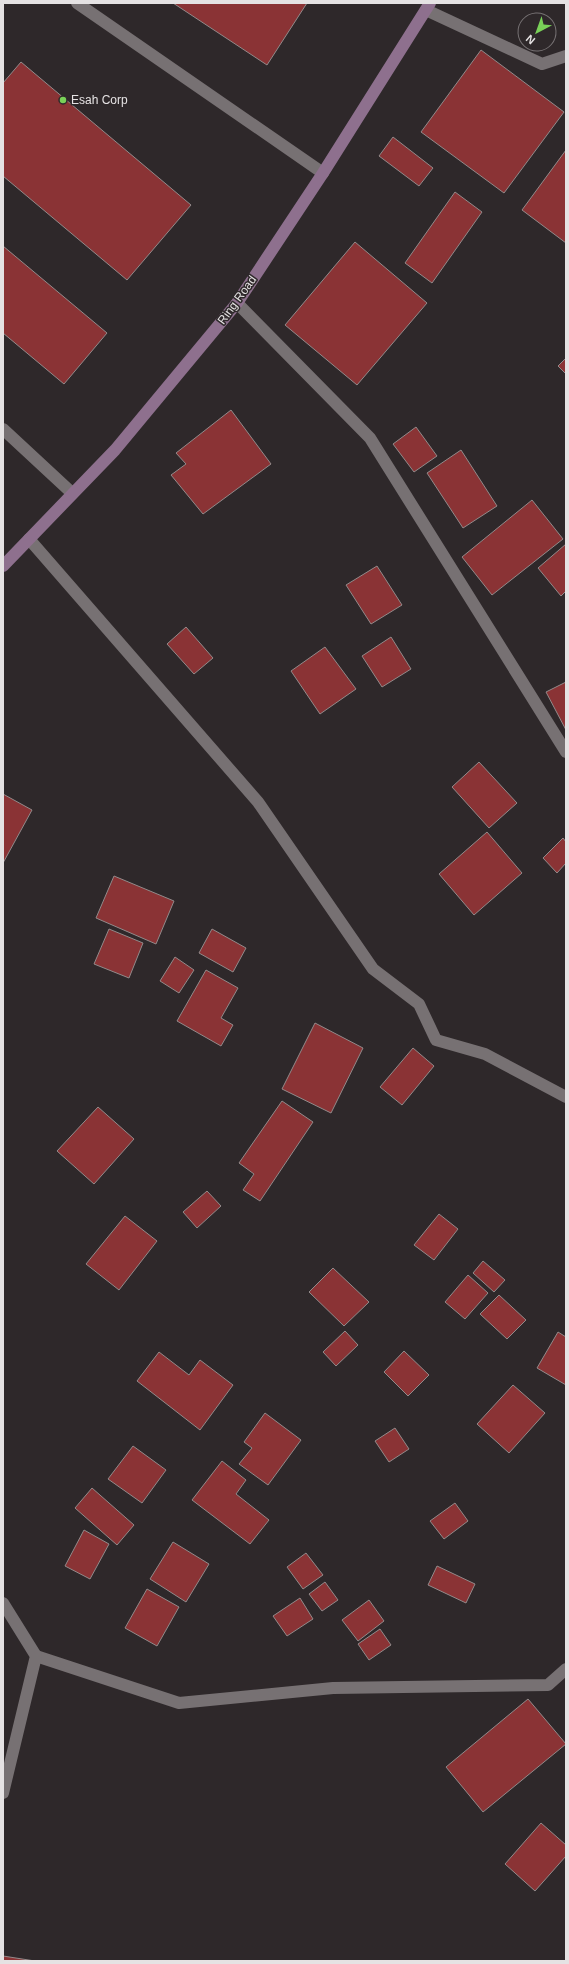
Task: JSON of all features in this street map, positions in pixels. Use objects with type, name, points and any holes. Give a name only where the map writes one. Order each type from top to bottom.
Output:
[{"type":"main road","name":"Ring Road","points":[[3,566],[115,450],[237,303],[323,173],[428,6]]},
{"type":"street","points":[[77,3],[323,173]]},
{"type":"street","points":[[428,6],[542,64],[566,56]]},
{"type":"street","points":[[237,303],[370,438],[566,752]]},
{"type":"street","points":[[3,429],[72,493]]},
{"type":"street","points":[[28,539],[258,802],[372,969],[419,1004],[436,1040],[485,1054],[566,1097]]},
{"type":"street","points":[[3,1603],[36,1656],[179,1703],[333,1688],[548,1685],[566,1669]]},
{"type":"street","points":[[3,1793],[36,1656]]},
{"type":"building","points":[[173,3],[307,3],[267,65]]},
{"type":"building","points":[[481,50],[564,112],[504,193],[421,132]]},
{"type":"building","points":[[21,62],[191,205],[127,280],[3,176],[3,83]]},
{"type":"building","points":[[393,137],[433,168],[419,186],[379,156]]},
{"type":"building","points":[[566,150],[566,243],[522,210]]},
{"type":"building","points":[[455,192],[482,212],[432,283],[405,263]]},
{"type":"building","points":[[355,242],[427,303],[357,385],[285,325]]},
{"type":"building","points":[[3,246],[107,333],[64,384],[3,333]]},
{"type":"building","points":[[566,358],[566,374],[558,366]]},
{"type":"building","points":[[231,410],[271,464],[203,514],[171,475],[186,464],[176,453]]},
{"type":"building","points":[[416,427],[437,456],[414,472],[393,444]]},
{"type":"building","points":[[461,450],[497,506],[463,528],[427,473]]},
{"type":"building","points":[[532,500],[563,539],[492,595],[462,557]]},
{"type":"building","points":[[566,544],[566,591],[561,596],[538,568]]},
{"type":"building","points":[[377,566],[402,605],[371,624],[346,585]]},
{"type":"building","points":[[186,627],[213,658],[194,674],[167,644]]},
{"type":"building","points":[[391,637],[411,669],[382,687],[362,656]]},
{"type":"building","points":[[325,647],[356,689],[320,714],[291,671]]},
{"type":"building","points":[[566,682],[566,730],[546,692]]},
{"type":"building","points":[[479,762],[517,803],[489,828],[452,787]]},
{"type":"building","points":[[3,794],[32,810],[3,863]]},
{"type":"building","points":[[487,832],[522,873],[474,915],[439,874]]},
{"type":"building","points":[[563,838],[566,842],[566,863],[557,873],[543,858]]},
{"type":"building","points":[[114,876],[174,901],[156,944],[96,918]]},
{"type":"building","points":[[109,929],[143,943],[129,978],[94,964]]},
{"type":"building","points":[[212,929],[246,948],[233,972],[199,953]]},
{"type":"building","points":[[175,957],[194,970],[179,993],[160,981]]},
{"type":"building","points":[[206,970],[238,988],[221,1018],[233,1025],[221,1046],[177,1021]]},
{"type":"building","points":[[315,1023],[363,1048],[331,1113],[282,1089]]},
{"type":"building","points":[[413,1048],[434,1066],[402,1105],[380,1087]]},
{"type":"building","points":[[282,1101],[313,1122],[260,1201],[243,1190],[254,1174],[239,1163]]},
{"type":"building","points":[[98,1107],[134,1139],[94,1184],[57,1151]]},
{"type":"building","points":[[207,1191],[221,1206],[197,1228],[183,1212]]},
{"type":"building","points":[[439,1214],[458,1229],[434,1260],[414,1245]]},
{"type":"building","points":[[125,1216],[157,1241],[119,1290],[86,1264]]},
{"type":"building","points":[[483,1261],[505,1280],[494,1292],[473,1273]]},
{"type":"building","points":[[333,1268],[369,1302],[344,1326],[309,1292]]},
{"type":"building","points":[[468,1275],[488,1293],[465,1319],[445,1302]]},
{"type":"building","points":[[499,1295],[526,1320],[507,1339],[480,1314]]},
{"type":"building","points":[[345,1331],[358,1345],[336,1366],[323,1352]]},
{"type":"building","points":[[558,1332],[566,1337],[566,1385],[537,1368]]},
{"type":"building","points":[[404,1351],[429,1375],[408,1396],[384,1372]]},
{"type":"building","points":[[159,1352],[189,1375],[200,1360],[233,1385],[200,1430],[137,1381]]},
{"type":"building","points":[[513,1385],[545,1413],[509,1453],[477,1424]]},
{"type":"building","points":[[265,1413],[301,1440],[268,1485],[239,1464],[252,1448],[244,1442]]},
{"type":"building","points":[[395,1428],[409,1449],[389,1462],[375,1441]]},
{"type":"building","points":[[133,1446],[166,1470],[142,1503],[108,1479]]},
{"type":"building","points":[[222,1461],[246,1480],[236,1494],[269,1520],[250,1544],[192,1500]]},
{"type":"building","points":[[92,1488],[134,1525],[117,1545],[75,1508]]},
{"type":"building","points":[[455,1503],[468,1521],[444,1539],[430,1521]]},
{"type":"building","points":[[84,1530],[109,1544],[90,1579],[65,1566]]},
{"type":"building","points":[[173,1542],[209,1564],[186,1602],[150,1579]]},
{"type":"building","points":[[306,1553],[323,1575],[303,1589],[287,1567]]},
{"type":"building","points":[[437,1566],[475,1584],[466,1603],[428,1585]]},
{"type":"building","points":[[325,1582],[338,1600],[322,1611],[309,1594]]},
{"type":"building","points":[[147,1589],[179,1607],[157,1646],[125,1628]]},
{"type":"building","points":[[300,1598],[313,1619],[287,1636],[273,1616]]},
{"type":"building","points":[[369,1600],[384,1621],[358,1641],[342,1620]]},
{"type":"building","points":[[380,1629],[391,1645],[369,1660],[358,1644]]},
{"type":"building","points":[[528,1699],[566,1744],[483,1812],[446,1767]]},
{"type":"building","points":[[541,1823],[566,1845],[566,1856],[535,1891],[505,1864]]},
{"type":"building","points":[[3,1956],[35,1961],[3,1961]]},
{"type":"place","name":"Esah Corp","points":[[63,100]]}]
